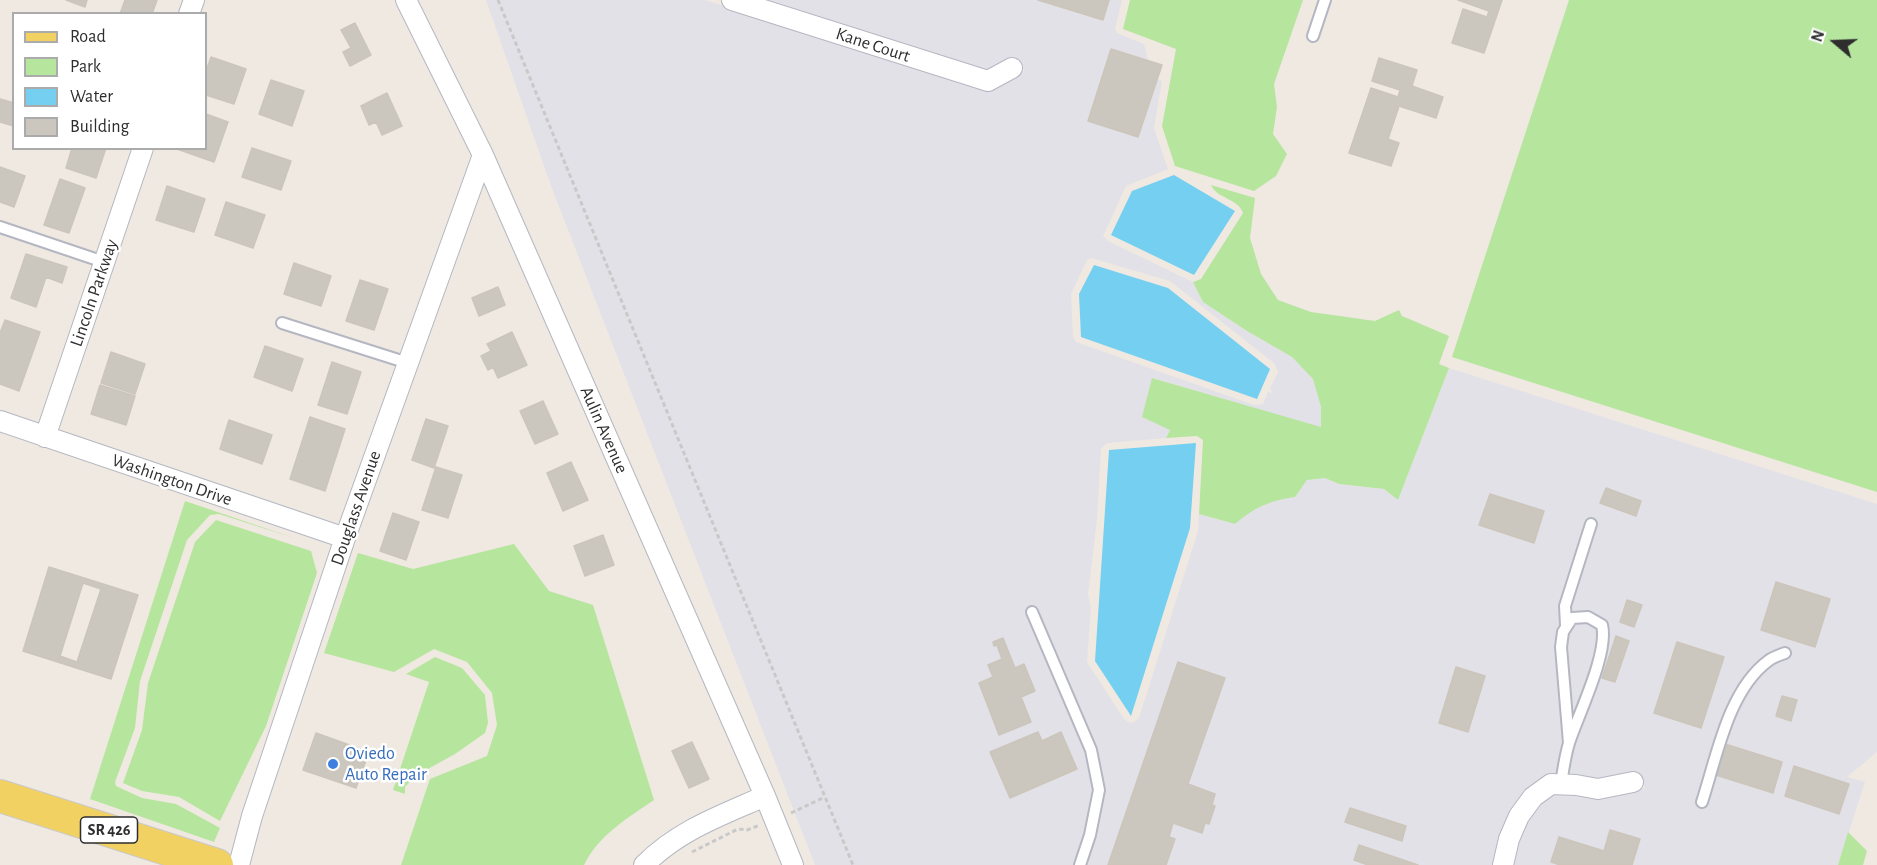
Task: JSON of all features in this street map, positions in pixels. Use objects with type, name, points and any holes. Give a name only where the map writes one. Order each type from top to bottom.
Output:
[{"type":"main road","name":"SR 426","points":[[0,796],[218,865]]},
{"type":"street","name":"Aulin Avenue","points":[[406,0],[483,155],[765,796],[793,865]]},
{"type":"street","name":"Kane Court","points":[[732,0],[988,81],[1012,68]]},
{"type":"street","name":"Lincoln Parkway","points":[[45,437],[142,150]]},
{"type":"street","name":"Douglass Avenue","points":[[239,865],[252,816],[345,538],[483,155]]},
{"type":"street","name":"Washington Drive","points":[[0,421],[345,538]]},
{"type":"street","points":[[1503,865],[1509,839],[1519,816],[1533,797],[1551,784],[1598,789],[1633,782]]},
{"type":"street","points":[[644,865],[663,847],[689,829],[765,796]]},
{"type":"lane","points":[[1313,36],[1325,0]]},
{"type":"lane","points":[[0,227],[104,262]]},
{"type":"lane","points":[[282,323],[408,363]]},
{"type":"lane","points":[[1569,743],[1561,647],[1566,625],[1565,606],[1591,524]]},
{"type":"lane","points":[[1032,612],[1091,750],[1099,790],[1090,835],[1080,865]]},
{"type":"lane","points":[[1561,784],[1569,743],[1598,659],[1604,633],[1602,625],[1588,617],[1572,618],[1566,625]]},
{"type":"lane","points":[[1702,802],[1734,704],[1752,678],[1769,660],[1785,653]]},
{"type":"path","points":[[498,0],[852,865]]},
{"type":"path","points":[[789,813],[825,797]]},
{"type":"path","points":[[682,856],[738,829],[747,830],[761,825]]},
{"type":"shaded area","points":[[486,0],[705,0],[986,89],[993,88],[1025,71],[1015,57],[986,72],[760,0],[1122,0],[1115,29],[1117,33],[1144,44],[1152,77],[1162,81],[1154,128],[1168,169],[1126,186],[1103,236],[1108,241],[1193,282],[1203,302],[1292,357],[1313,379],[1321,407],[1321,428],[1153,378],[1170,430],[1166,438],[1108,443],[1101,449],[1097,519],[1088,595],[1091,607],[1087,662],[1124,719],[1133,723],[1139,718],[1198,531],[1199,514],[1235,524],[1246,514],[1272,500],[1295,497],[1307,480],[1325,478],[1339,484],[1384,489],[1398,500],[1449,368],[1877,504],[1877,752],[1847,777],[1865,782],[1838,865],[1513,865],[1518,842],[1527,820],[1540,803],[1555,793],[1601,797],[1645,788],[1639,772],[1597,780],[1551,775],[1494,865],[815,865],[551,186]],"holes":[[[1091,258],[1170,281],[1275,364],[1278,372],[1270,388],[1272,393],[1268,392],[1263,404],[1254,405],[1076,342],[1073,337],[1071,294],[1087,260]]]},
{"type":"green space","points":[[1130,0],[1303,0],[1274,84],[1277,107],[1273,134],[1287,154],[1276,176],[1254,191],[1175,166],[1162,126],[1176,49],[1123,29]]},
{"type":"green space","points":[[1569,0],[1877,0],[1877,492],[1452,357]]},
{"type":"green space","points":[[1211,185],[1255,198],[1250,238],[1261,274],[1278,300],[1311,312],[1375,321],[1399,310],[1402,316],[1449,336],[1439,364],[1449,368],[1398,500],[1384,489],[1339,484],[1325,478],[1307,480],[1295,497],[1263,506],[1235,524],[1199,514],[1203,440],[1197,436],[1166,438],[1170,430],[1142,417],[1152,378],[1321,427],[1321,407],[1313,379],[1292,357],[1203,302],[1193,282],[1201,279],[1243,213],[1237,204],[1218,193]]},
{"type":"green space","points":[[185,501],[297,539],[219,514],[210,515],[187,540],[140,681],[135,728],[115,782],[116,786],[142,798],[176,804],[220,828],[214,842],[90,799]]},
{"type":"green space","points":[[216,520],[311,551],[317,573],[266,726],[220,821],[179,797],[142,791],[123,783],[142,730],[148,683],[195,542]]},
{"type":"green space","points":[[514,544],[549,591],[593,605],[654,800],[605,836],[584,865],[401,865],[430,779],[487,756],[497,725],[492,693],[467,662],[434,649],[394,672],[324,653],[358,553],[413,569]]},
{"type":"green space","points":[[435,657],[462,668],[485,695],[488,723],[485,733],[455,754],[415,776],[405,787],[405,794],[393,790],[429,682],[406,674]]},
{"type":"green space","points":[[1848,832],[1867,851],[1863,865],[1838,865]]},
{"type":"water","points":[[1174,175],[1235,211],[1194,275],[1111,235],[1132,191]]},
{"type":"water","points":[[1094,265],[1168,288],[1270,369],[1257,399],[1081,337],[1079,294]]},
{"type":"water","points":[[1196,443],[1190,528],[1131,716],[1095,661],[1109,450]]},
{"type":"building","points":[[66,0],[87,0],[85,7]]},
{"type":"building","points":[[125,0],[157,0],[153,12],[121,12]]},
{"type":"building","points":[[1038,0],[1109,0],[1103,20]]},
{"type":"building","points":[[1458,0],[1502,0],[1484,53],[1452,43],[1463,9],[1487,17],[1489,11]]},
{"type":"building","points":[[355,23],[371,55],[350,66],[343,52],[351,48],[341,30]]},
{"type":"building","points":[[1111,49],[1162,65],[1138,137],[1088,121]]},
{"type":"building","points":[[211,57],[246,69],[234,104],[207,95],[207,68]]},
{"type":"building","points":[[1379,58],[1417,70],[1412,86],[1443,97],[1436,118],[1399,106],[1388,139],[1399,143],[1391,166],[1349,153],[1371,88],[1398,97],[1400,90],[1372,81]]},
{"type":"building","points":[[271,80],[304,91],[292,126],[259,114]]},
{"type":"building","points":[[387,93],[402,126],[382,135],[376,122],[369,125],[361,106]]},
{"type":"building","points":[[0,99],[12,102],[12,125],[0,122]]},
{"type":"building","points":[[207,114],[228,122],[214,162],[180,150],[207,150]]},
{"type":"building","points":[[252,148],[291,161],[281,190],[242,177]]},
{"type":"building","points":[[71,150],[105,150],[96,178],[66,168]]},
{"type":"building","points":[[0,167],[25,176],[14,207],[0,202]]},
{"type":"building","points":[[60,179],[85,188],[69,233],[44,225]]},
{"type":"building","points":[[167,186],[205,199],[194,232],[156,220]]},
{"type":"building","points":[[226,202],[265,215],[253,248],[215,235]]},
{"type":"building","points":[[26,254],[67,267],[62,283],[46,277],[36,307],[11,298]]},
{"type":"building","points":[[294,263],[331,276],[321,306],[284,294]]},
{"type":"building","points":[[360,280],[388,289],[374,330],[346,321]]},
{"type":"building","points":[[498,287],[505,305],[479,316],[472,298]]},
{"type":"building","points":[[5,320],[40,332],[19,391],[0,384],[0,333]]},
{"type":"building","points":[[512,332],[527,365],[498,378],[493,367],[488,370],[481,356],[491,351],[487,344]]},
{"type":"building","points":[[265,346],[303,359],[292,391],[254,377]]},
{"type":"building","points":[[111,352],[145,364],[135,394],[101,383]]},
{"type":"building","points":[[332,362],[361,372],[347,414],[318,405]]},
{"type":"building","points":[[100,385],[135,396],[126,425],[91,414]]},
{"type":"building","points":[[543,401],[558,434],[535,444],[520,411]]},
{"type":"building","points":[[310,417],[345,429],[325,491],[290,479]]},
{"type":"building","points":[[426,419],[448,426],[434,468],[412,460]]},
{"type":"building","points":[[229,420],[272,435],[262,464],[220,449]]},
{"type":"building","points":[[571,462],[588,500],[563,511],[547,473]]},
{"type":"building","points":[[436,467],[462,475],[448,518],[422,510]]},
{"type":"building","points":[[1606,488],[1641,501],[1636,516],[1600,503]]},
{"type":"building","points":[[1490,494],[1544,511],[1534,543],[1479,525]]},
{"type":"building","points":[[393,513],[419,522],[406,560],[380,551]]},
{"type":"building","points":[[603,535],[614,565],[585,576],[574,546]]},
{"type":"building","points":[[49,567],[138,595],[111,679],[23,651]],"holes":[[[83,583],[101,589],[77,662],[60,656]]]},
{"type":"building","points":[[1776,582],[1830,599],[1815,647],[1761,630]]},
{"type":"building","points":[[1627,600],[1642,605],[1634,627],[1620,622]]},
{"type":"building","points":[[1616,636],[1629,641],[1615,682],[1602,678]]},
{"type":"building","points":[[1003,638],[1015,668],[1024,664],[1035,691],[1021,697],[1031,722],[999,735],[979,683],[993,677],[988,665],[1002,659],[997,645],[994,646],[993,642]]},
{"type":"building","points":[[1677,642],[1724,657],[1701,728],[1654,713]]},
{"type":"building","points":[[1178,662],[1225,678],[1188,784],[1215,794],[1212,805],[1215,806],[1209,824],[1205,823],[1202,833],[1173,823],[1169,837],[1175,839],[1166,865],[1108,865]]},
{"type":"building","points":[[1456,667],[1485,676],[1468,732],[1439,723]]},
{"type":"building","points":[[1782,696],[1797,700],[1791,721],[1776,716]]},
{"type":"building","points":[[1038,732],[1042,741],[1061,732],[1077,769],[1010,798],[990,752]]},
{"type":"building","points":[[316,733],[369,752],[356,788],[303,770]]},
{"type":"building","points":[[692,742],[709,779],[689,788],[672,751]]},
{"type":"building","points":[[1725,744],[1782,762],[1773,793],[1716,775]]},
{"type":"building","points":[[1794,766],[1849,784],[1839,814],[1785,796]]},
{"type":"building","points":[[1350,808],[1406,826],[1402,841],[1345,822]]},
{"type":"building","points":[[1610,830],[1640,839],[1632,865],[1560,865],[1551,862],[1559,837],[1604,851]]},
{"type":"building","points":[[1359,845],[1418,865],[1368,865],[1354,860]]},
{"type":"place","name":"Oviedo Auto Repair","points":[[333,764]]}]
